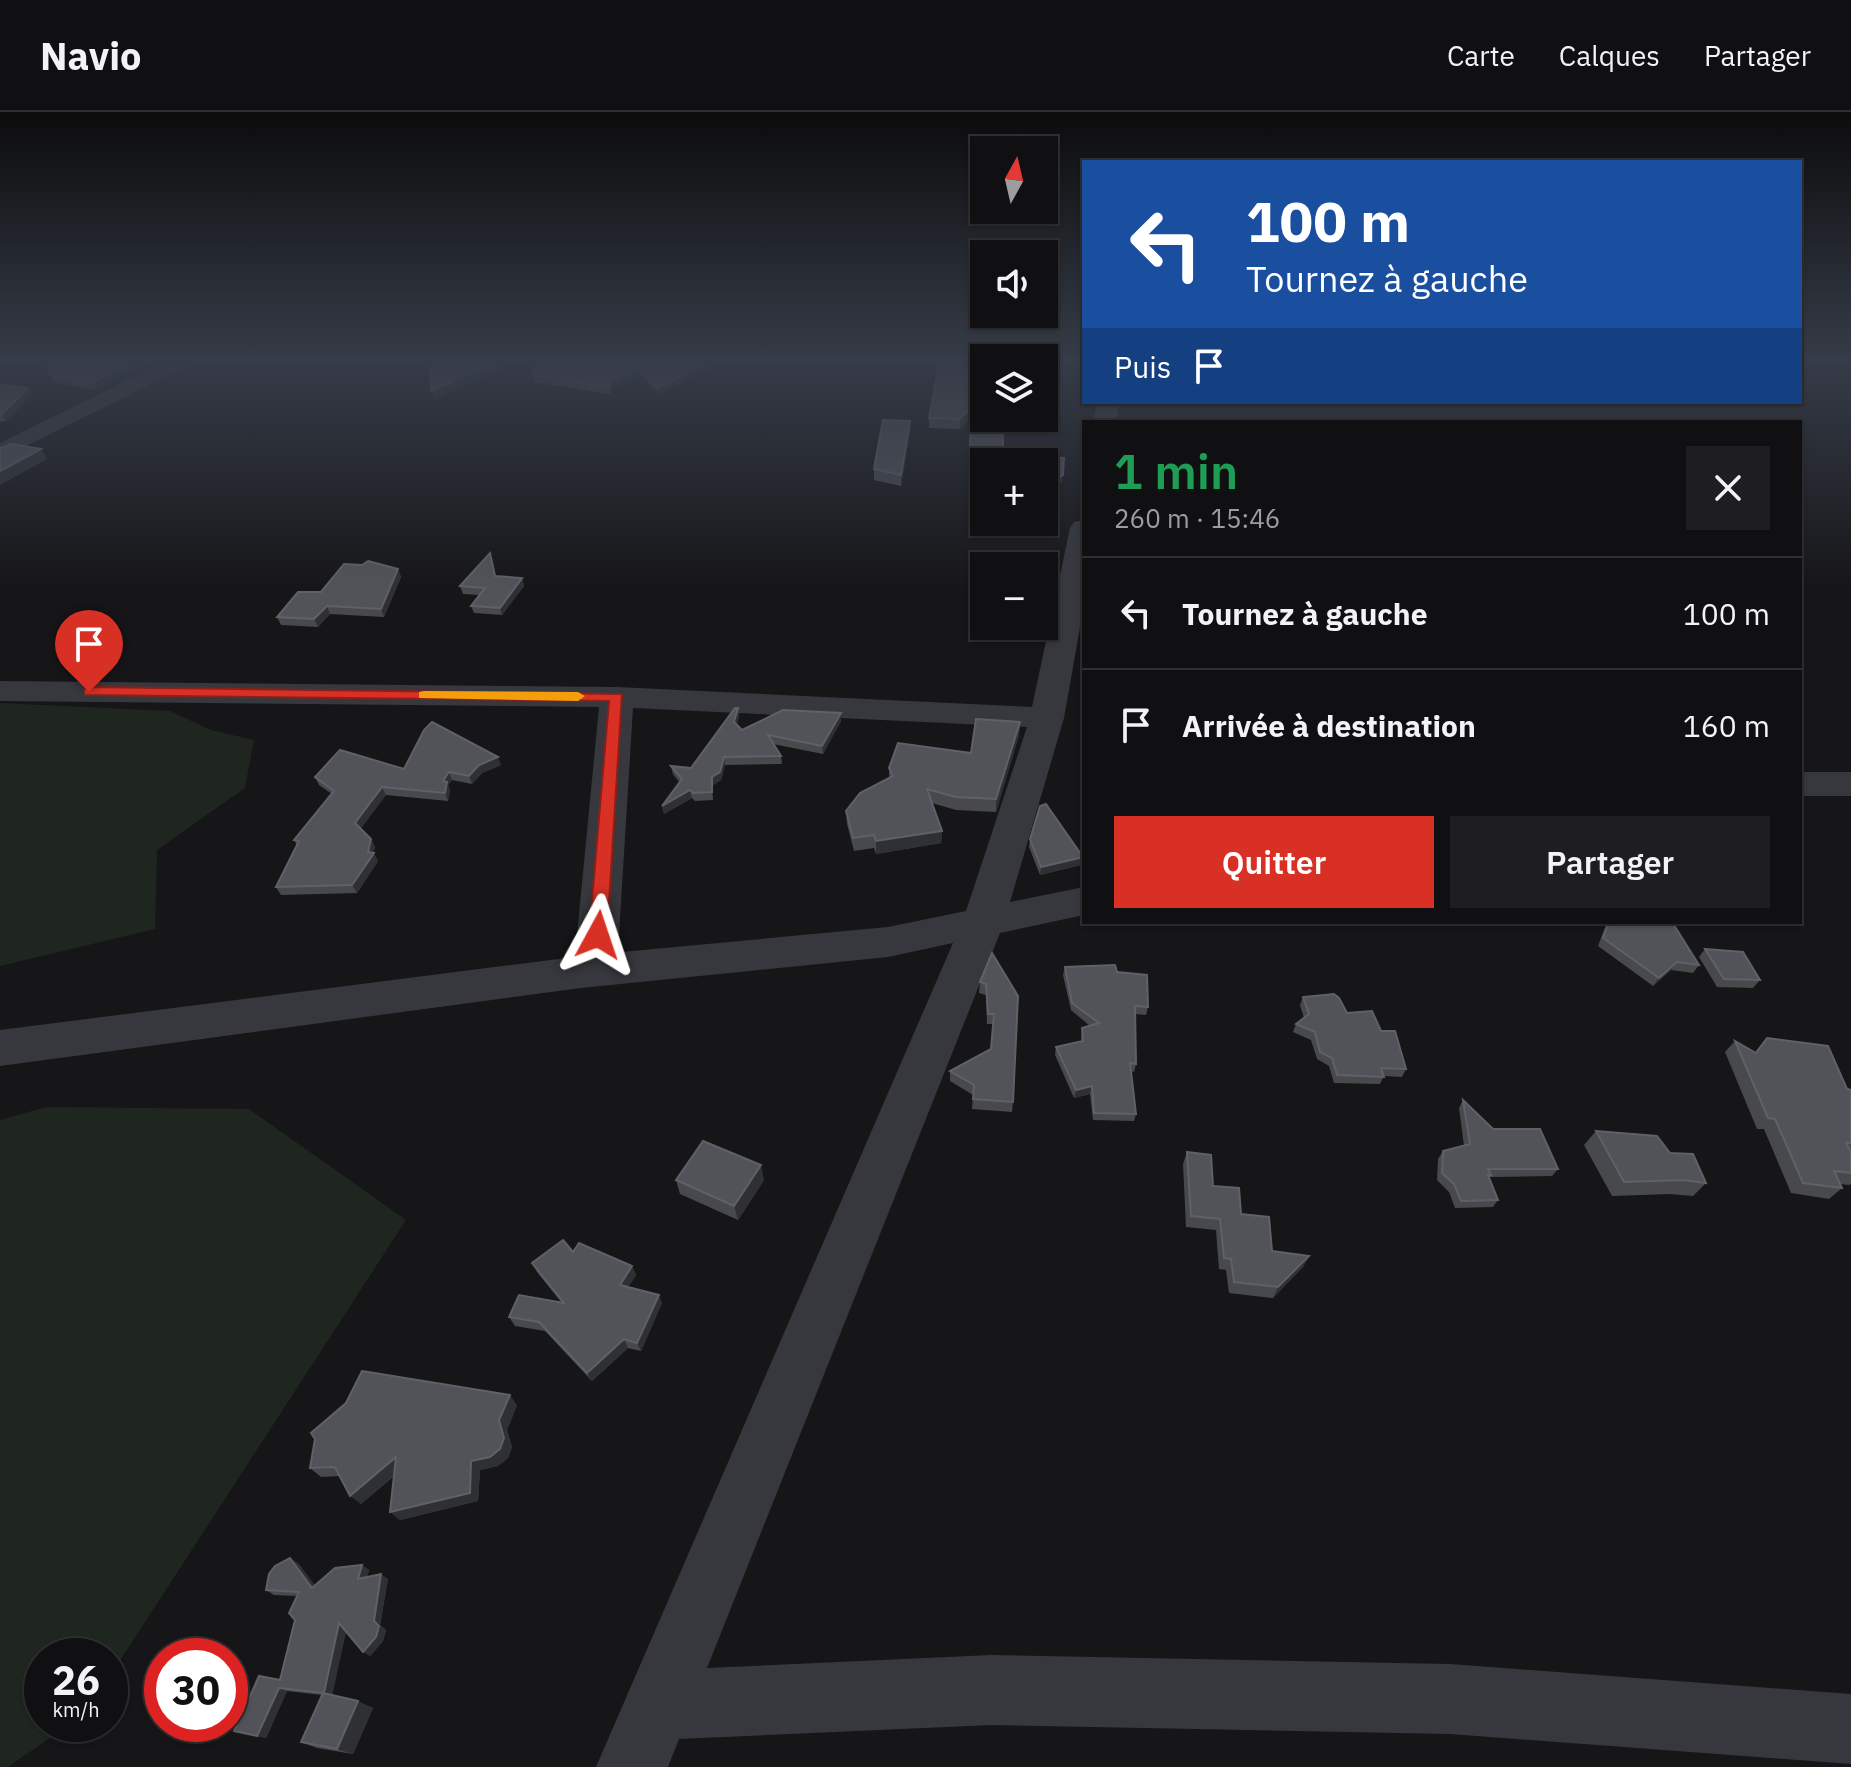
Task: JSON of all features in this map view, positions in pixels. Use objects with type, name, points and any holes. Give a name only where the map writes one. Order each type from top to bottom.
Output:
[{"type":"street","points":[[0,452],[32,436]]},
{"type":"street","points":[[632,1767],[983,923],[1047,718],[1082,538]]},
{"type":"street","points":[[0,691],[617,697],[1047,718]]},
{"type":"street","points":[[581,972],[598,935],[617,697]]},
{"type":"street","points":[[1802,784],[1851,784]]},
{"type":"street","points":[[0,1048],[581,972],[888,942],[1082,901]]},
{"type":"street","points":[[657,1705],[991,1690],[1434,1698],[1851,1729]]},
{"type":"shaded area","points":[[0,703],[170,711],[211,730],[254,740],[245,788],[157,850],[155,929],[0,966]]},
{"type":"shaded area","points":[[46,1107],[249,1109],[406,1220],[128,1648],[128,1638],[24,1638],[24,1742],[44,1742],[8,1767],[0,1767],[0,1120]]},
{"type":"building","points":[[880,436],[907,436],[901,475],[874,469]]},
{"type":"building","points":[[970,436],[1003,436],[1003,448],[970,448],[969,467]]},
{"type":"building","points":[[12,444],[41,449],[0,471],[0,448]]},
{"type":"building","points":[[1058,458],[1064,458],[1063,475],[1058,478]]},
{"type":"building","points":[[490,553],[495,576],[522,578],[500,608],[471,606],[485,588],[460,586]]},
{"type":"building","points":[[368,561],[398,569],[381,609],[327,606],[314,619],[277,617],[298,592],[321,592],[344,564],[362,565]]},
{"type":"building","points":[[738,708],[734,722],[742,730],[783,710],[841,713],[822,746],[768,735],[781,756],[724,757],[720,772],[712,777],[712,792],[693,793],[690,790],[662,806],[682,779],[671,766],[691,768]]},
{"type":"building","points":[[976,719],[1020,722],[996,799],[956,797],[927,789],[942,831],[876,841],[874,835],[853,838],[846,811],[860,793],[893,776],[889,768],[898,743],[971,753]]},
{"type":"building","points":[[432,722],[498,757],[479,765],[469,776],[449,772],[443,781],[447,782],[445,793],[382,787],[355,823],[371,839],[368,852],[374,853],[352,885],[276,887],[299,841],[294,840],[334,791],[315,777],[340,750],[404,769],[424,730]]},
{"type":"building","points":[[1046,804],[1082,857],[1041,867],[1030,839],[1040,806]]},
{"type":"building","points":[[1608,924],[1673,924],[1699,965],[1677,962],[1659,978],[1603,938]]},
{"type":"building","points":[[1705,949],[1743,952],[1760,980],[1724,979]]},
{"type":"building","points":[[992,953],[1018,996],[1013,1102],[973,1099],[974,1085],[950,1071],[991,1049],[994,1014],[988,1014],[986,984],[980,982]]},
{"type":"building","points":[[1115,965],[1117,972],[1147,975],[1148,1007],[1135,1006],[1136,1064],[1130,1063],[1136,1114],[1094,1113],[1092,1086],[1076,1090],[1056,1047],[1083,1041],[1082,1028],[1099,1023],[1072,1003],[1065,967]]},
{"type":"building","points":[[1334,994],[1347,1013],[1372,1011],[1381,1031],[1395,1031],[1406,1069],[1381,1068],[1384,1077],[1337,1075],[1332,1058],[1320,1052],[1315,1032],[1296,1024],[1309,1014],[1303,997]]},
{"type":"building","points":[[1767,1038],[1828,1046],[1847,1089],[1851,1090],[1851,1143],[1846,1143],[1851,1152],[1851,1173],[1834,1171],[1842,1188],[1803,1183],[1775,1119],[1768,1118],[1735,1041],[1756,1053]]},
{"type":"building","points":[[1463,1100],[1493,1129],[1540,1129],[1558,1169],[1488,1169],[1498,1200],[1461,1201],[1454,1184],[1442,1173],[1443,1151],[1470,1144]]},
{"type":"building","points":[[1596,1131],[1657,1136],[1670,1153],[1693,1154],[1706,1183],[1683,1180],[1624,1182]]},
{"type":"building","points":[[703,1141],[761,1165],[734,1206],[676,1180]]},
{"type":"building","points":[[1187,1152],[1211,1155],[1213,1186],[1239,1188],[1241,1214],[1269,1217],[1272,1251],[1309,1256],[1278,1287],[1234,1282],[1231,1259],[1224,1258],[1220,1219],[1191,1216]]},
{"type":"building","points":[[563,1240],[573,1252],[579,1243],[632,1266],[620,1285],[659,1295],[637,1343],[624,1339],[587,1373],[539,1322],[509,1317],[519,1295],[564,1303],[532,1263]]},
{"type":"building","points":[[362,1371],[510,1395],[499,1420],[504,1438],[500,1449],[490,1457],[471,1461],[470,1493],[390,1512],[396,1457],[350,1496],[335,1467],[310,1468],[315,1439],[311,1433],[346,1403]]},
{"type":"building","points":[[290,1558],[312,1588],[335,1568],[362,1565],[358,1579],[381,1574],[374,1621],[379,1626],[376,1637],[363,1652],[339,1623],[324,1693],[279,1688],[257,1736],[248,1734],[248,1700],[259,1676],[280,1680],[295,1620],[289,1613],[299,1592],[266,1590],[269,1574],[275,1566]]},
{"type":"building","points":[[323,1693],[358,1701],[337,1749],[301,1742]]},
{"type":"slow traffic","points":[[424,695],[578,696]]},
{"type":"route","points":[[89,692],[617,697],[598,935]]}]
